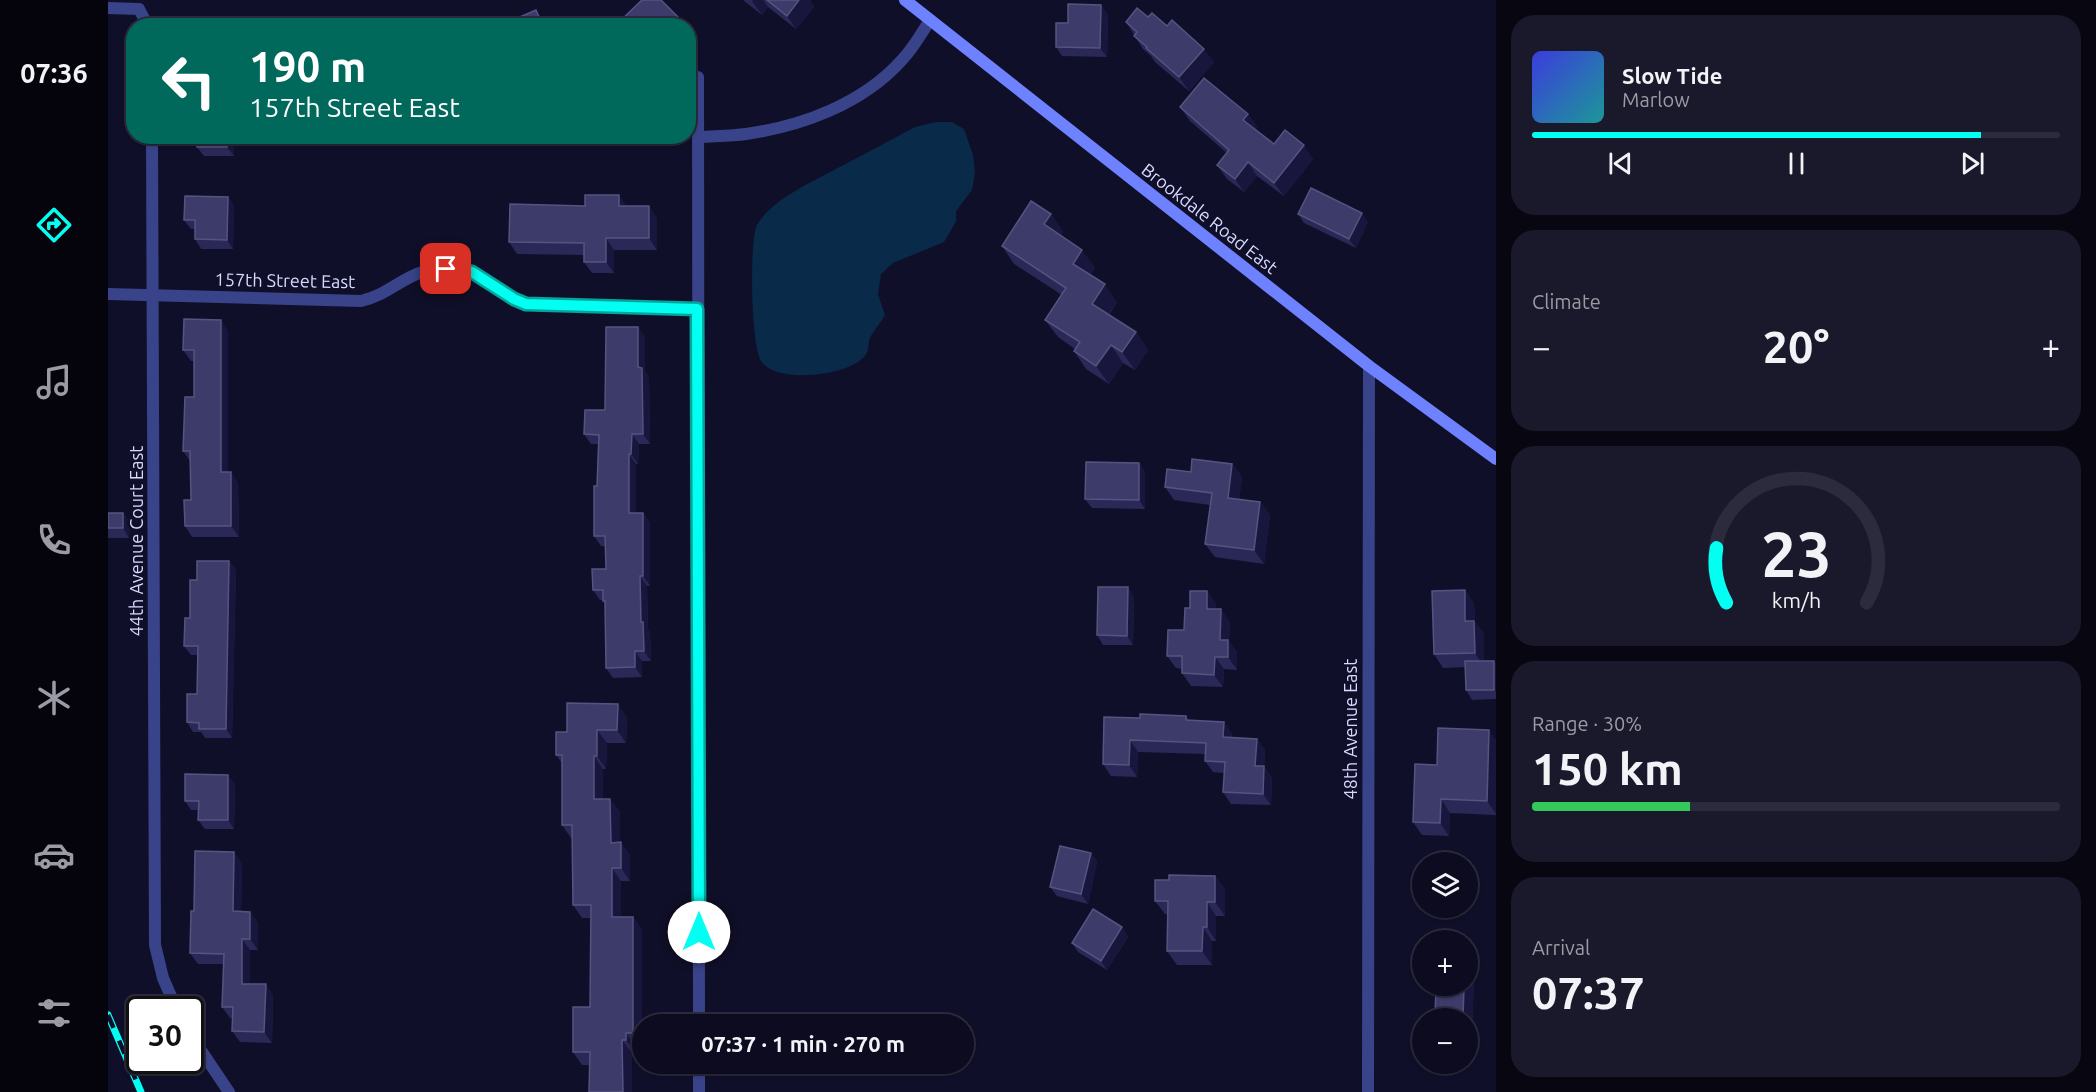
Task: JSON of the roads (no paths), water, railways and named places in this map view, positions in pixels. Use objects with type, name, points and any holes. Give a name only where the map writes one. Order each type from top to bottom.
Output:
[{"type":"main road","name":"Brookdale Road East","points":[[905,0],[1369,366],[1496,459]]},
{"type":"street","points":[[108,8],[139,9],[144,18]]},
{"type":"street","points":[[700,137],[745,134],[800,122],[860,96],[900,63],[913,48],[930,20]]},
{"type":"street","points":[[698,77],[700,137],[697,309],[699,1014]]},
{"type":"street","name":"44th Avenue Court East","points":[[152,144],[155,945],[163,978],[171,996]]},
{"type":"street","name":"157th Street East","points":[[108,294],[362,301],[384,292],[419,272],[446,269],[472,272],[514,299],[526,304],[697,309]]},
{"type":"street","name":"48th Avenue East","points":[[1368,1092],[1369,366]]},
{"type":"street","points":[[204,1055],[229,1092]]},
{"type":"street","points":[[699,1074],[699,1092]]},
{"type":"water","points":[[936,122],[952,122],[964,129],[973,155],[975,172],[972,190],[956,211],[956,221],[944,242],[893,263],[881,274],[878,294],[885,315],[871,336],[868,351],[863,358],[842,369],[811,375],[781,373],[769,368],[761,361],[753,315],[754,235],[759,222],[780,201],[805,186],[915,127]]},
{"type":"railway","points":[[108,1015],[141,1092]]}]
